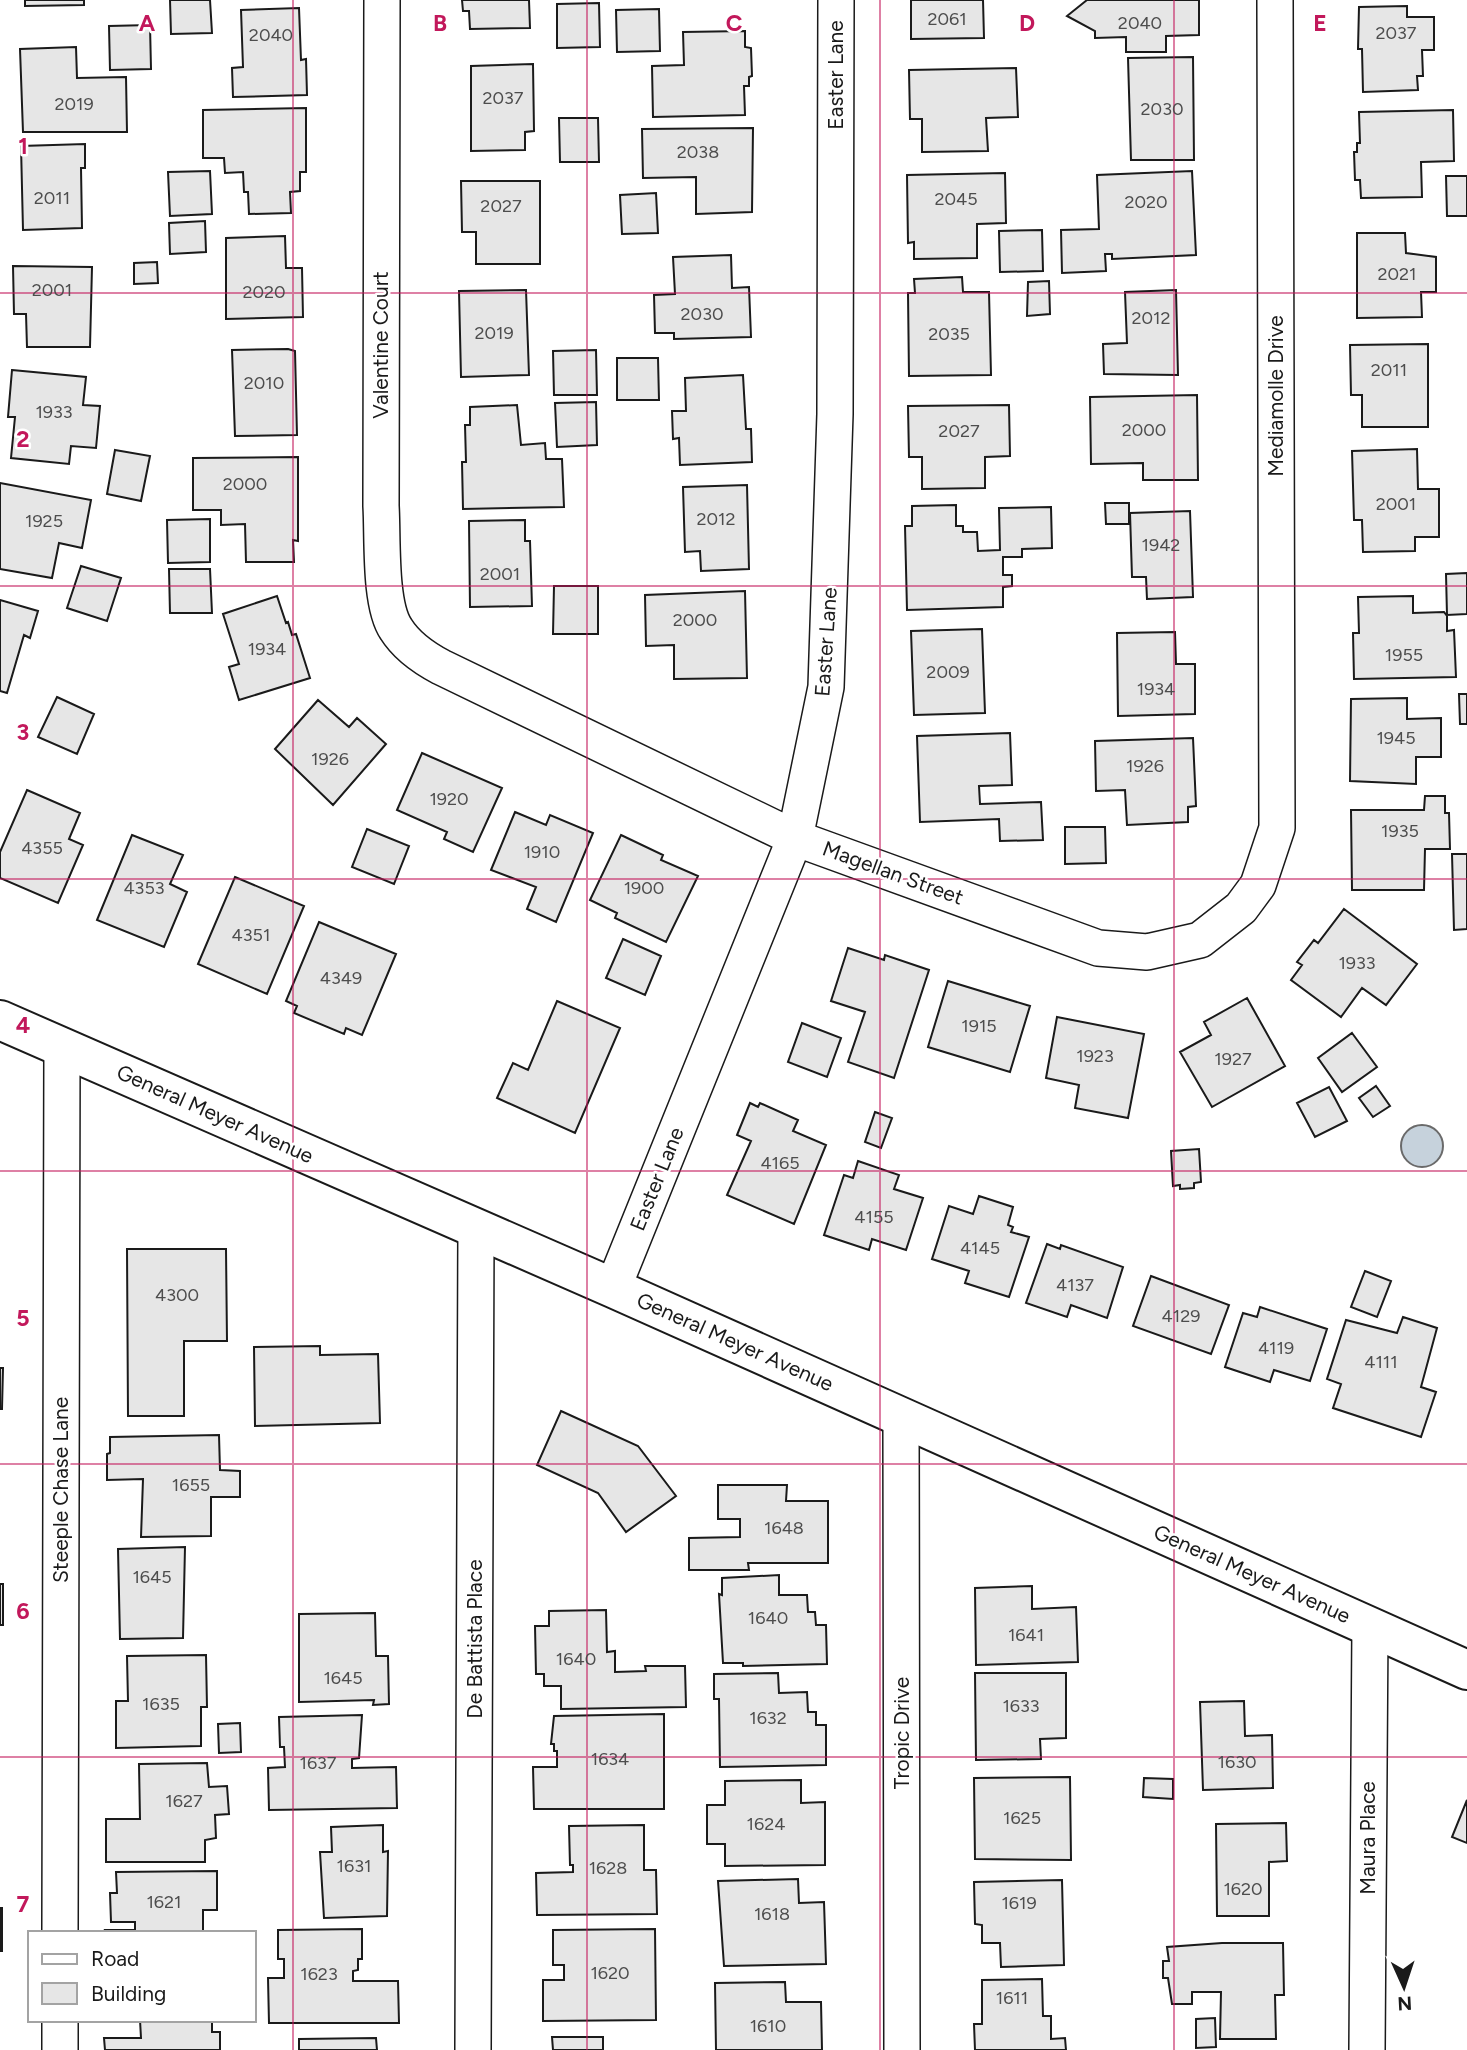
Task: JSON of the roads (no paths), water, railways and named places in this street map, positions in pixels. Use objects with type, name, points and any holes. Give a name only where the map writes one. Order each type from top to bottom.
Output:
[{"type":"main road","name":"General Meyer Avenue","points":[[0,1020],[613,1288],[1467,1670]]},
{"type":"street","name":"Valentine Court","points":[[382,0],[381,506],[385,586],[394,627],[405,641],[441,667]]},
{"type":"street","name":"Easter Lane","points":[[613,1288],[795,838],[826,687],[835,414],[836,0]]},
{"type":"street","name":"Mediamolle Drive","points":[[1275,0],[1278,793]]},
{"type":"street","name":"Magellan Street","points":[[441,667],[795,838],[1098,948],[1147,952],[1200,940],[1241,908],[1258,885],[1268,861],[1277,828],[1278,793]]},
{"type":"street","name":"Steeple Chase Lane","points":[[60,1931],[62,1047]]},
{"type":"street","name":"De Battista Place","points":[[473,2050],[476,1229]]},
{"type":"street","name":"Tropic Drive","points":[[901,1416],[902,2050]]},
{"type":"street","name":"Maura Place","points":[[1367,2050],[1370,1626]]},
{"type":"street","points":[[60,2022],[60,2050]]}]
